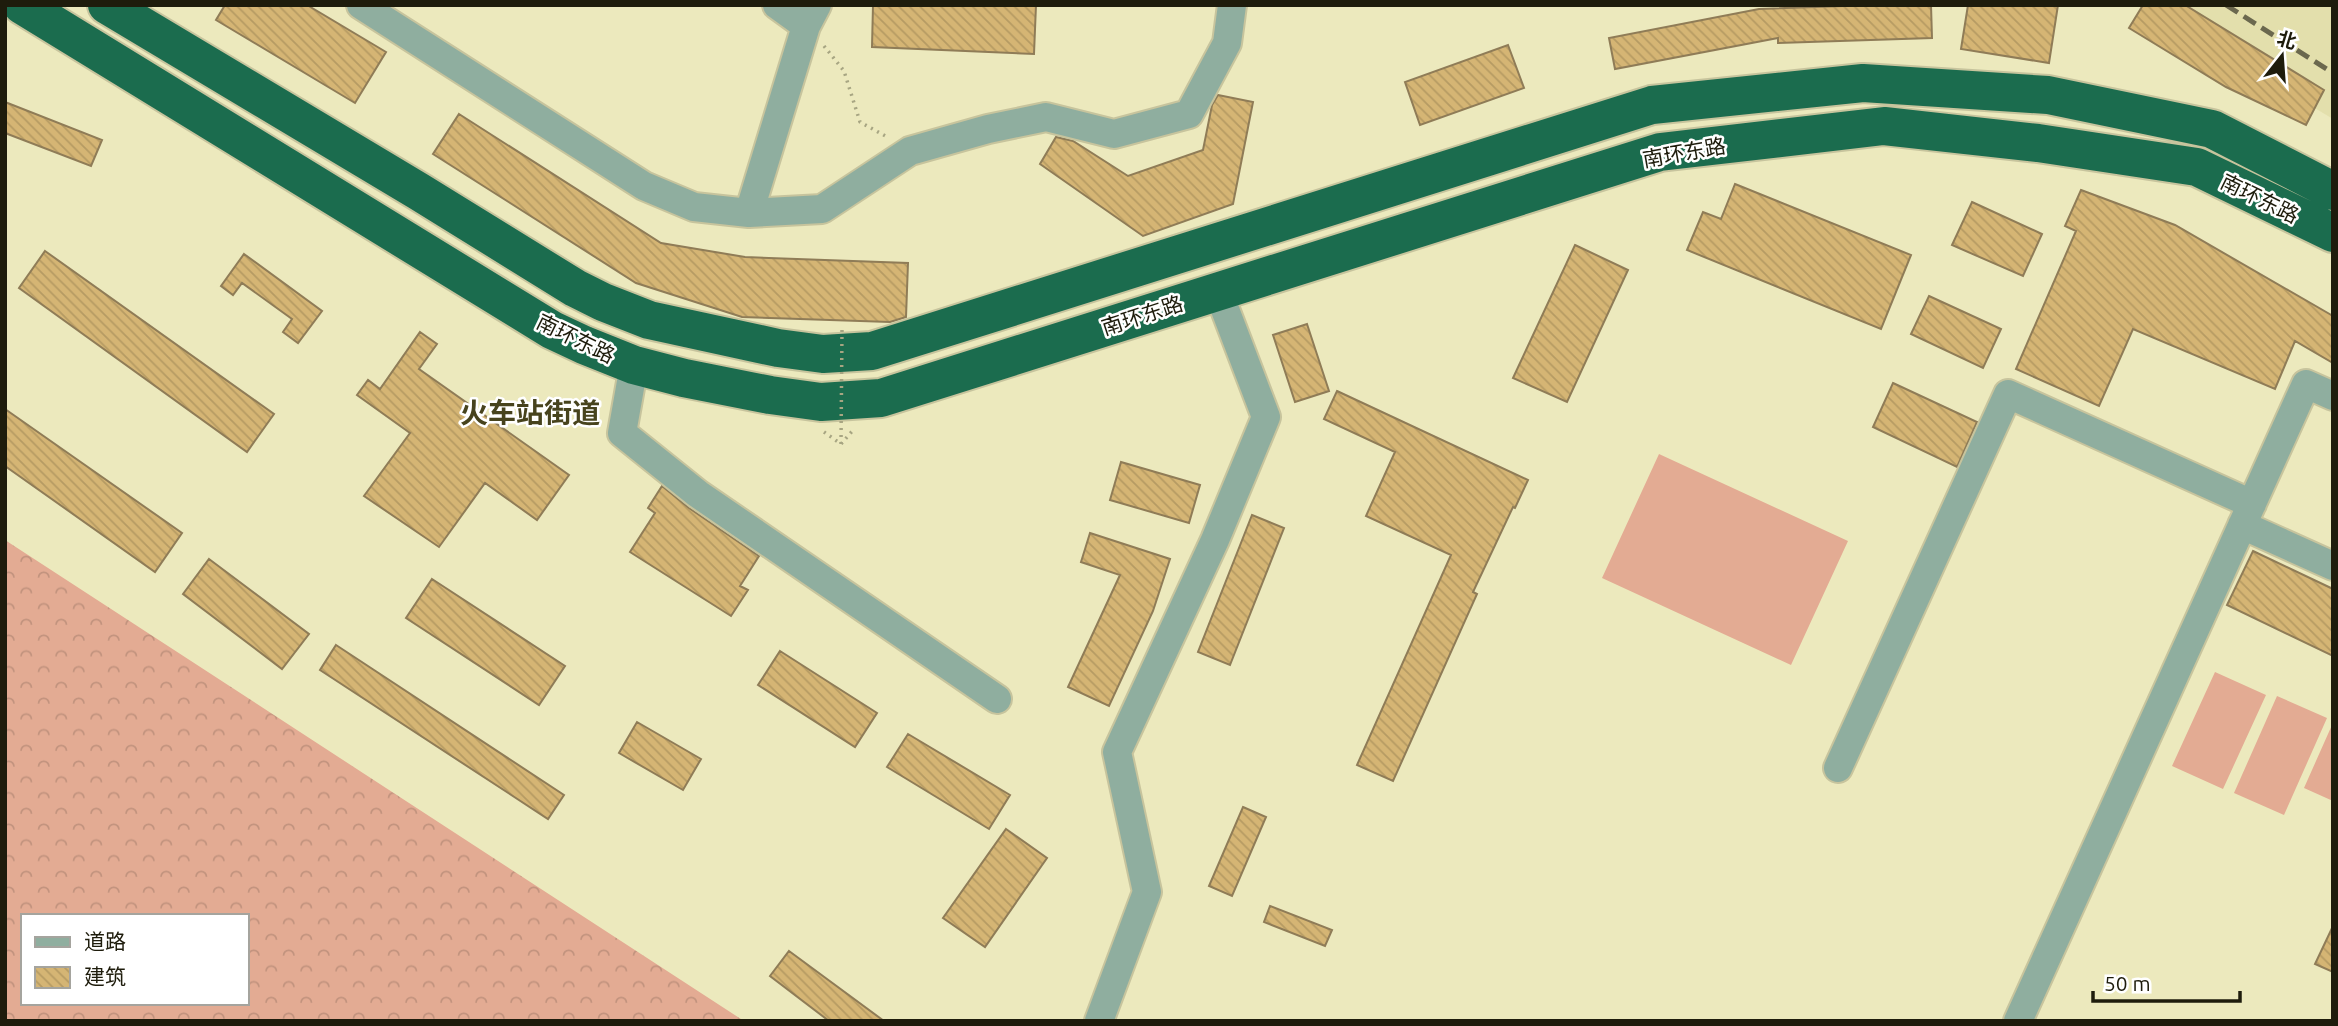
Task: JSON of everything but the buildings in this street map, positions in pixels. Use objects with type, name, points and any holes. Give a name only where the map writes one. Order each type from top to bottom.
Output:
[{"type":"highway","name":"南环东路","points":[[22,5],[552,330],[634,365],[684,378],[821,402],[881,398],[1660,152],[1884,126],[2038,143],[2197,167],[2333,233]]},
{"type":"highway","name":"南环东路","points":[[107,5],[594,298],[660,323],[778,348],[823,354],[872,351],[1652,104],[1863,83],[2048,95],[2212,129],[2333,191]]},
{"type":"street","points":[[361,5],[644,186],[694,207],[749,213],[822,209],[910,151],[988,129],[1046,117],[1114,134],[1189,114],[1227,43],[1232,5]]},
{"type":"street","points":[[749,213],[812,16],[777,5]]},
{"type":"street","points":[[1099,1021],[1147,891],[1117,752],[1215,540],[1266,417],[1218,291]]},
{"type":"street","points":[[634,365],[622,433],[698,494],[997,699]]},
{"type":"street","points":[[2018,1021],[2306,383],[2333,396]]},
{"type":"street","points":[[1838,768],[2008,394],[2247,514],[2333,566]]},
{"type":"path","points":[[812,16],[844,71],[860,122],[910,151]]},
{"type":"path","points":[[841,444],[842,330]]},
{"type":"shaded area","points":[[2144,5],[2333,5],[2333,119]]},
{"type":"green space","points":[[1659,454],[1848,541],[1791,665],[1602,578]]},
{"type":"green space","points":[[5,540],[744,1021],[5,1021]]},
{"type":"green space","points":[[2215,672],[2266,695],[2223,789],[2172,766]]},
{"type":"green space","points":[[2277,696],[2327,718],[2284,815],[2234,793]]},
{"type":"green space","points":[[2333,726],[2333,801],[2304,788]]},
{"type":"railway","points":[[2226,5],[2333,73]]},
{"type":"district","name":"火车站街道","points":[[530,412]]}]
